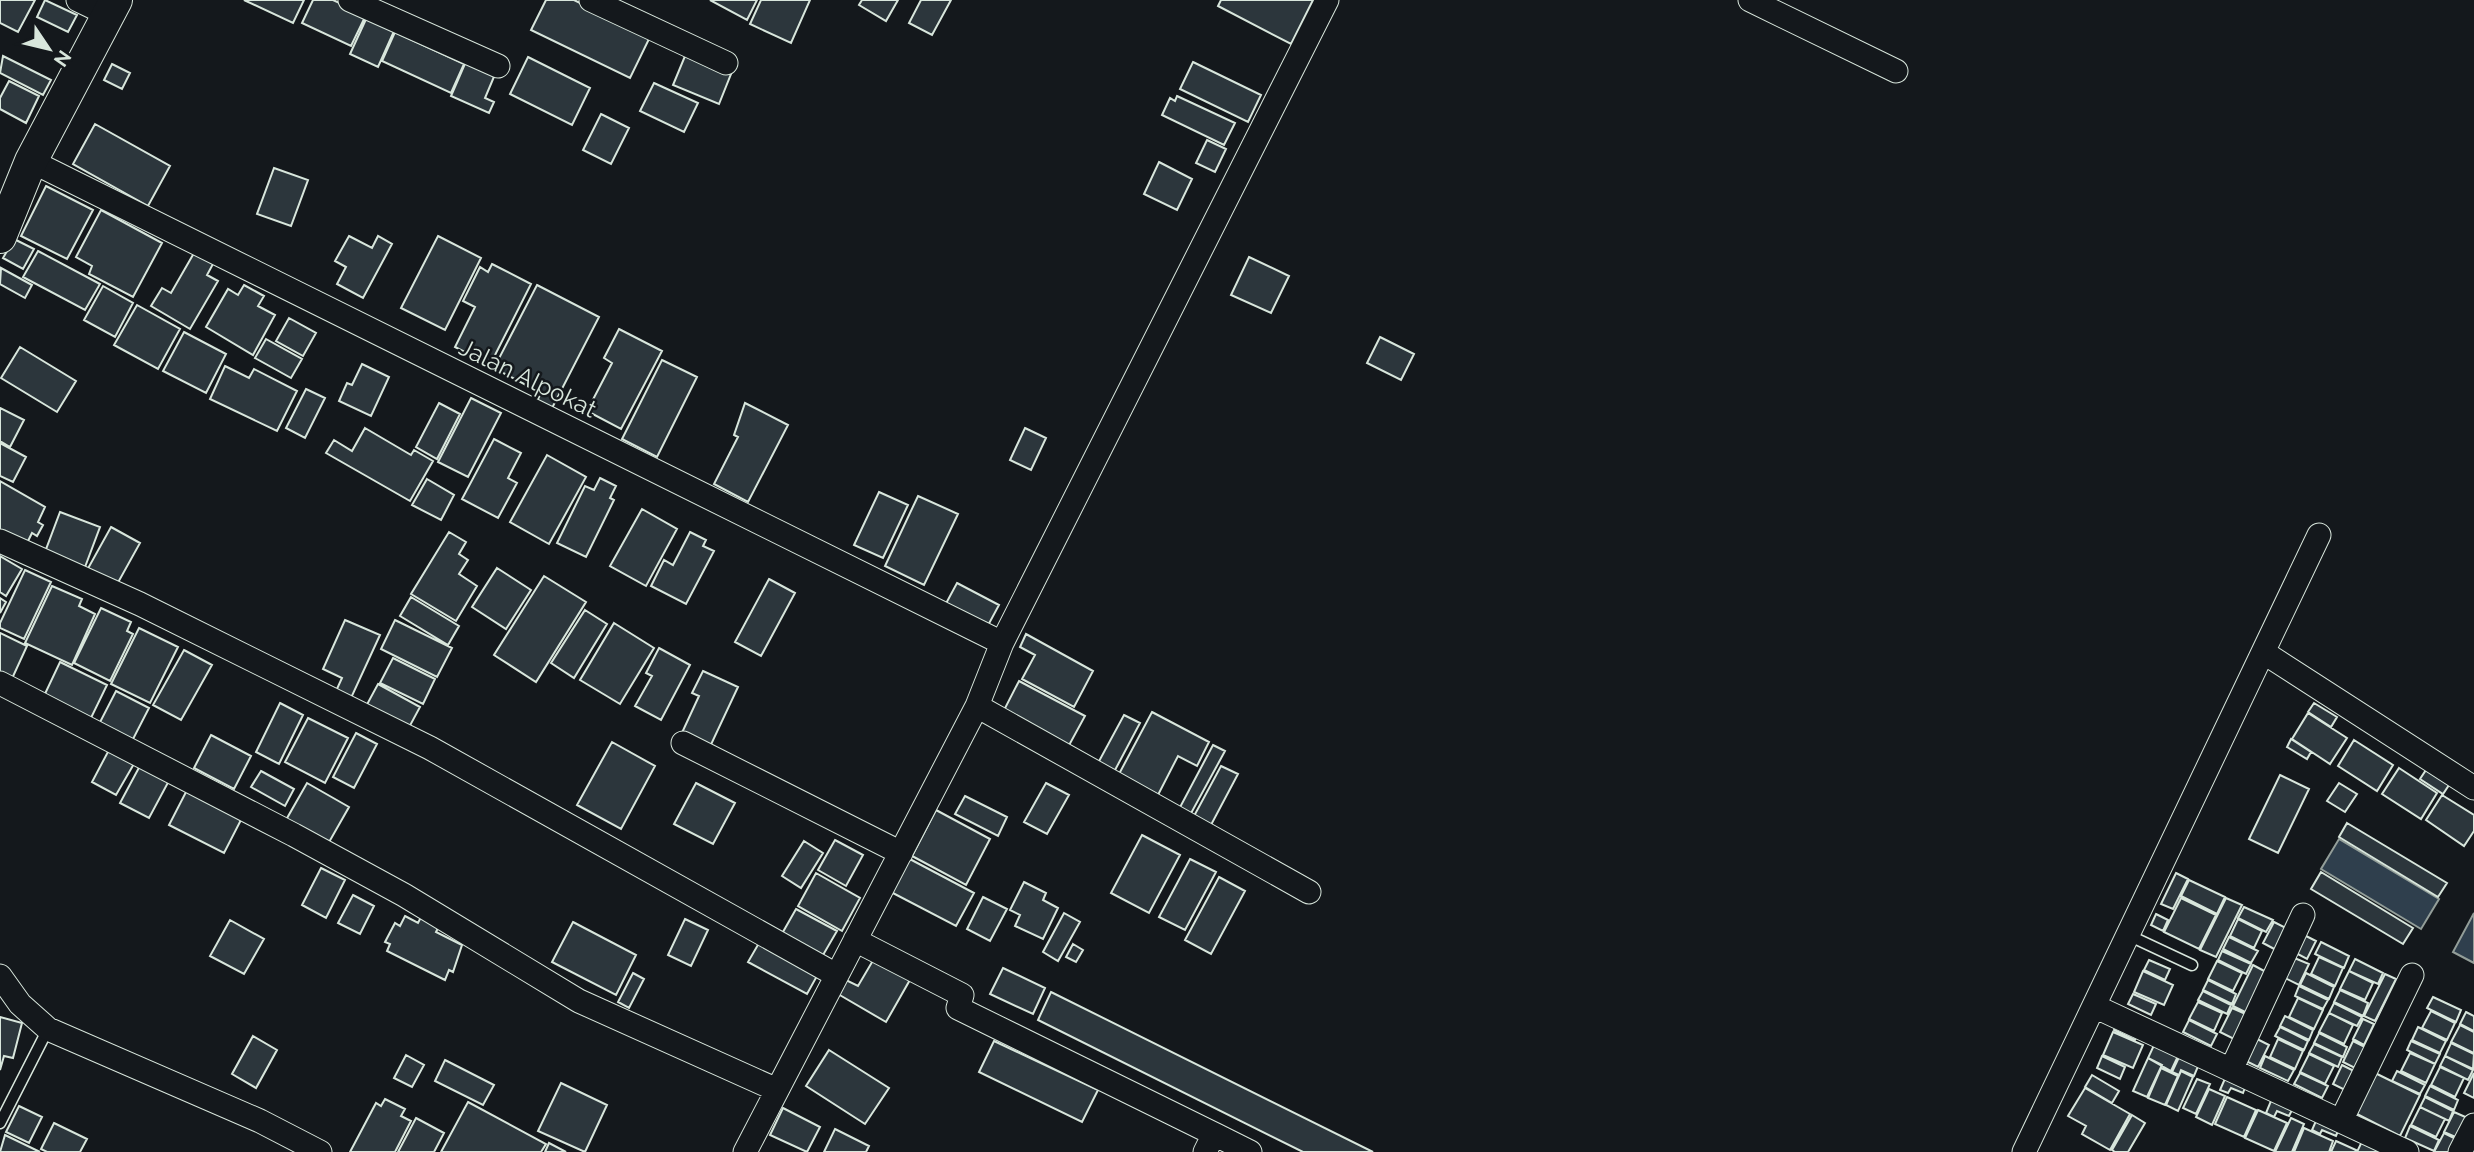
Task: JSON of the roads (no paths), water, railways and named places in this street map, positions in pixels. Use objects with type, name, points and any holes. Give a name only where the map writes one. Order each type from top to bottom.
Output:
[{"type":"street","points":[[0,237],[30,161],[113,7],[78,0]]},
{"type":"street","points":[[350,0],[498,66]]},
{"type":"street","points":[[591,0],[726,63]]},
{"type":"street","points":[[745,1152],[977,706],[1002,643],[1327,0]]},
{"type":"street","points":[[1751,0],[1896,71]]},
{"type":"street","name":"Jalan Alpokat","points":[[30,161],[1002,643]]},
{"type":"street","points":[[2024,1152],[2319,535]]},
{"type":"street","points":[[0,541],[140,604],[430,748],[836,975]]},
{"type":"street","points":[[2263,652],[2474,788]]},
{"type":"street","points":[[0,683],[318,848],[579,1001],[778,1090]]},
{"type":"street","points":[[977,706],[1309,892]]},
{"type":"street","points":[[683,743],[901,853]]},
{"type":"street","points":[[2231,1070],[2303,915]]},
{"type":"street","points":[[855,940],[962,995],[958,1009],[1210,1143],[1250,1152]]},
{"type":"street","points":[[2341,1121],[2412,975]]},
{"type":"street","points":[[0,976],[20,1004],[48,1029],[260,1121],[320,1152]]},
{"type":"street","points":[[2094,1006],[2407,1152]]},
{"type":"street","points":[[2460,1152],[2474,1125]]},
{"type":"lane","points":[[2128,935],[2192,965]]},
{"type":"lane","points":[[0,1123],[48,1029]]},
{"type":"water","points":[[2339,839],[2439,899],[2421,929],[2321,869]]},
{"type":"water","points":[[2474,913],[2474,963],[2453,952]]}]
